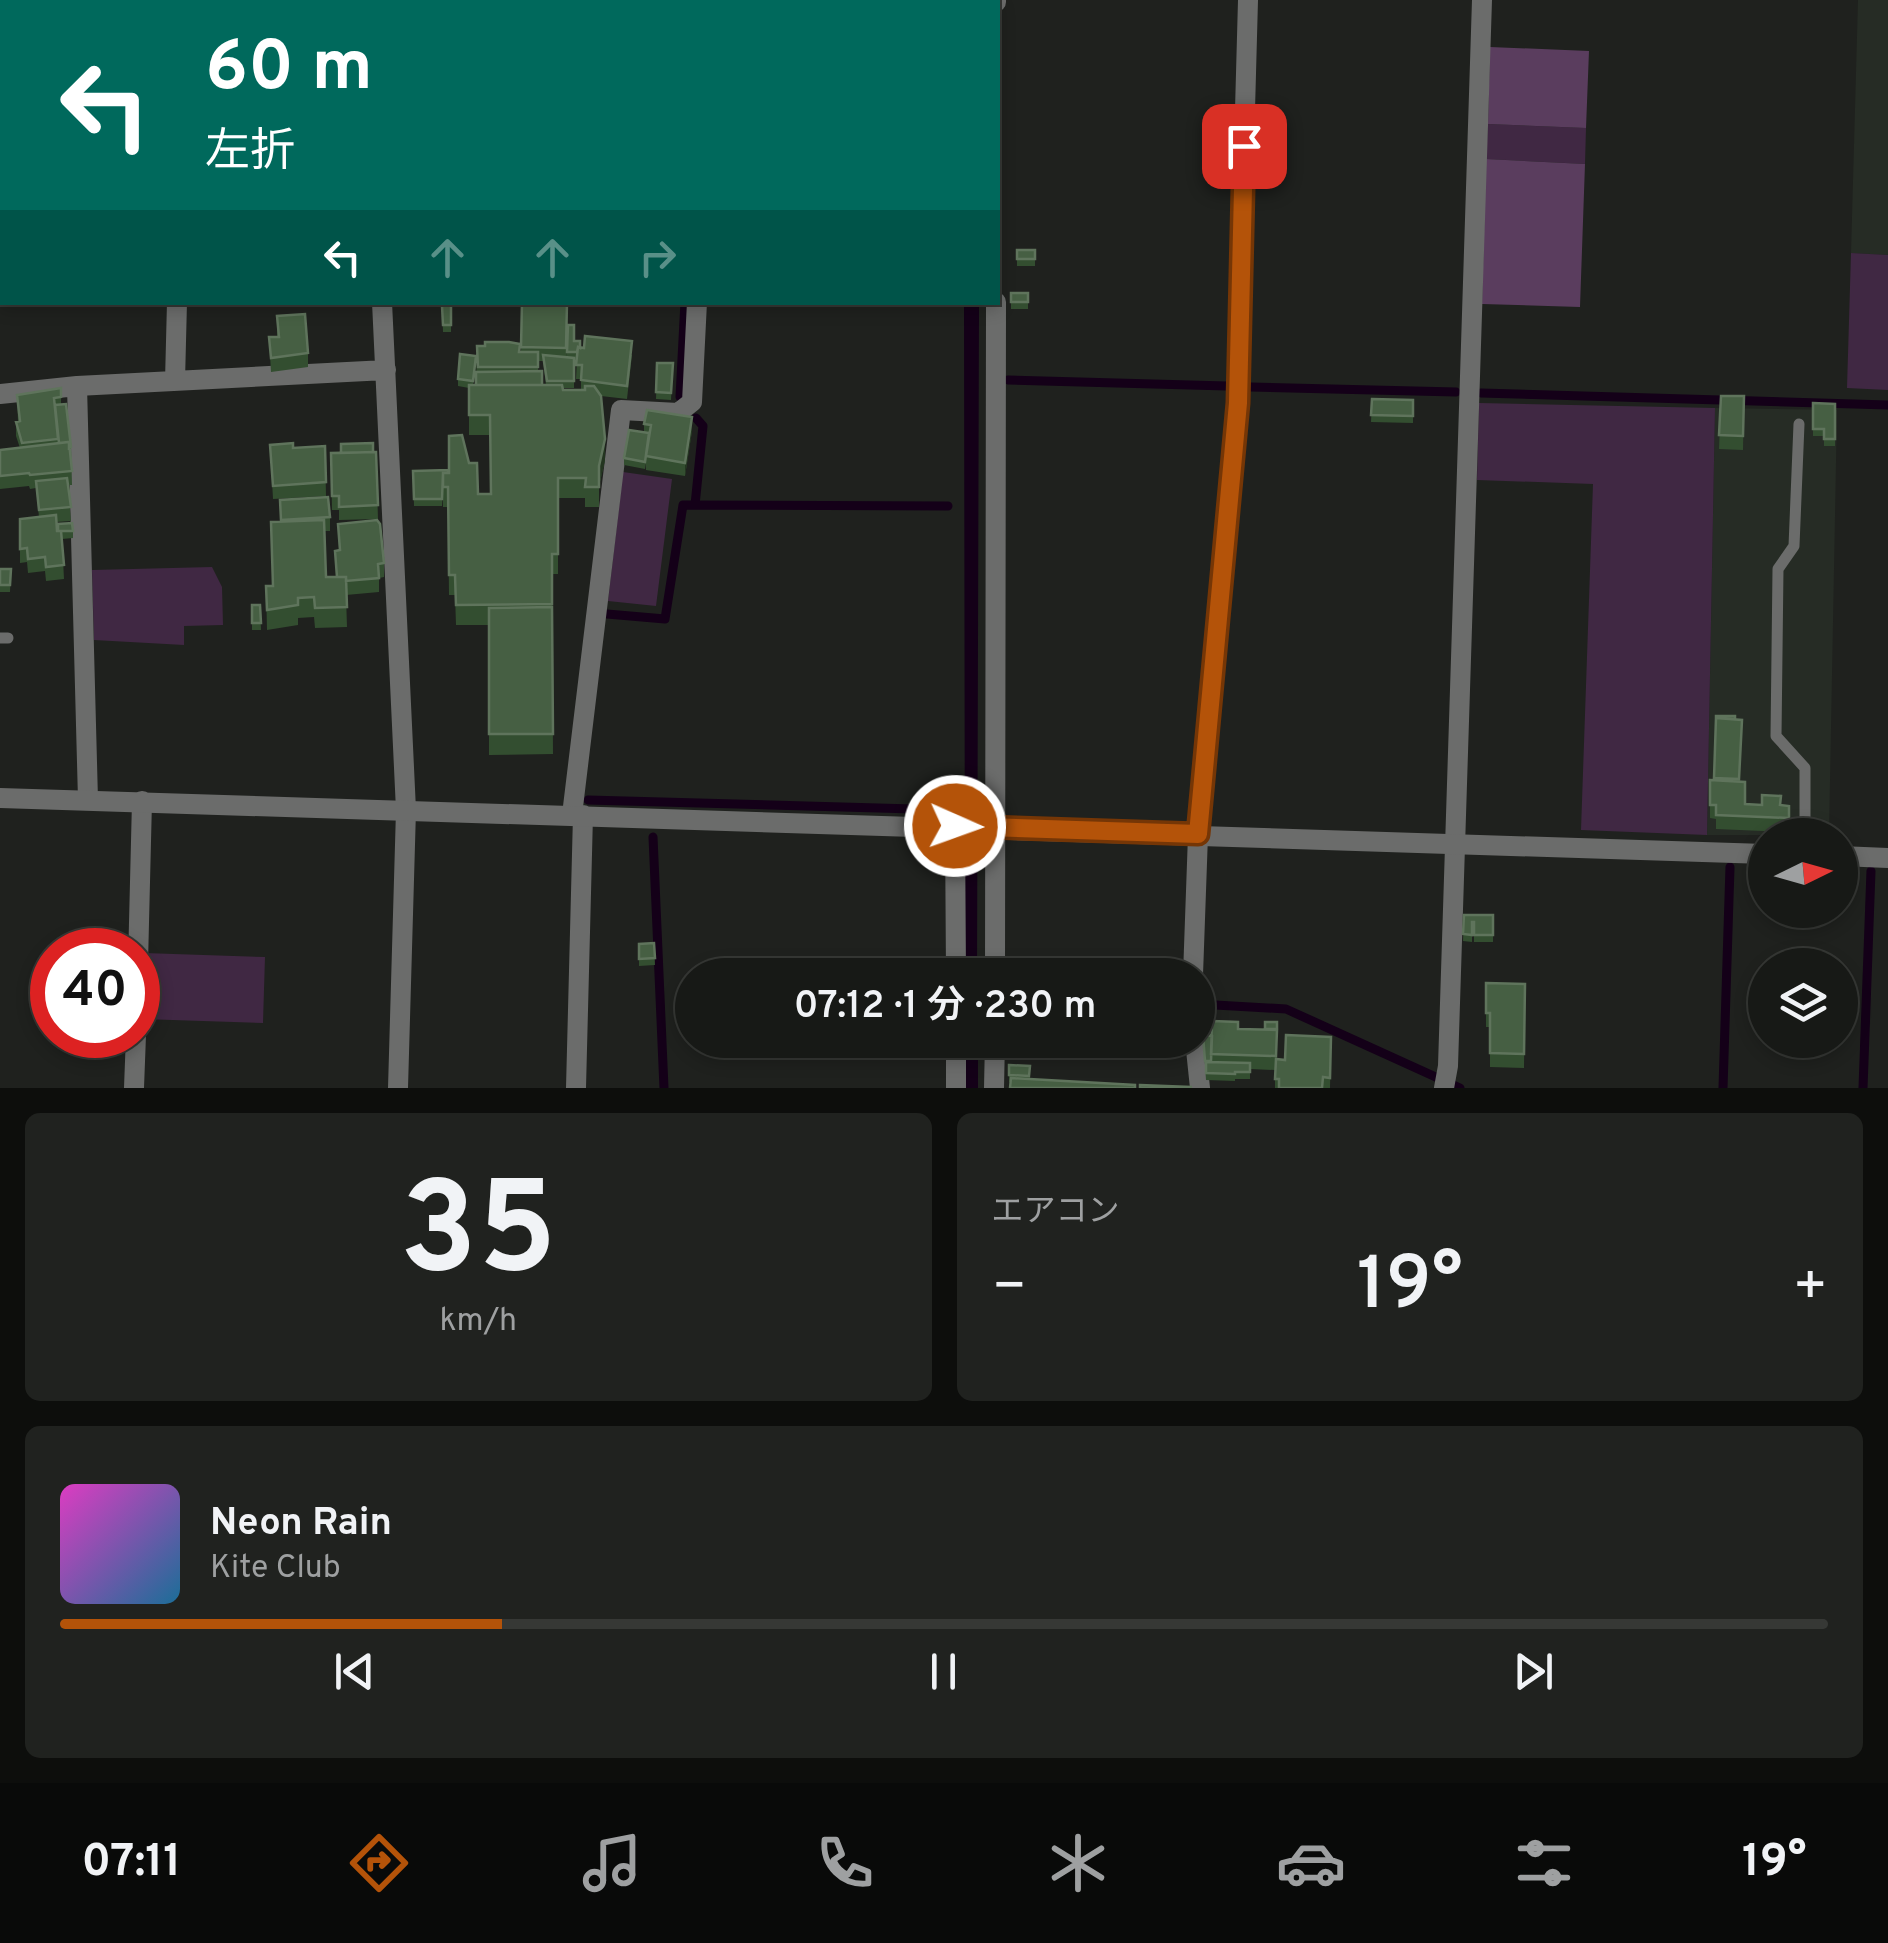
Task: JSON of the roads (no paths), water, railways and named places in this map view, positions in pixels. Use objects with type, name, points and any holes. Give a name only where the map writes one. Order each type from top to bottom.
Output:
[{"type":"street","points":[[1194,958],[1198,834],[1238,403],[1248,0]]},
{"type":"street","points":[[1445,1082],[1482,0]]},
{"type":"street","points":[[175,381],[177,305]]},
{"type":"street","points":[[382,305],[406,810],[398,1088]]},
{"type":"street","points":[[576,1088],[578,815],[621,410],[678,413],[692,402],[697,305]]},
{"type":"street","points":[[995,958],[991,828],[996,305]]},
{"type":"street","points":[[0,394],[78,386],[386,370]]},
{"type":"street","points":[[78,386],[88,800]]},
{"type":"street","points":[[0,798],[1748,853]]},
{"type":"street","points":[[139,928],[142,801]]},
{"type":"street","points":[[956,958],[957,826]]},
{"type":"street","points":[[1858,857],[1888,858]]},
{"type":"street","points":[[134,1088],[135,1058]]},
{"type":"street","points":[[956,1058],[956,1088]]},
{"type":"street","points":[[994,1088],[995,1058]]},
{"type":"street","points":[[1197,1058],[1200,1088]]},
{"type":"lane","points":[[1798,424],[1794,546],[1778,569],[1776,736],[1805,768],[1805,818]]},
{"type":"waterway","points":[[680,397],[685,305]]},
{"type":"waterway","points":[[1008,380],[1227,386]]},
{"type":"waterway","points":[[1251,387],[1456,392]]},
{"type":"waterway","points":[[1481,393],[1888,405]]},
{"type":"waterway","points":[[695,505],[703,426],[696,418]]},
{"type":"waterway","points":[[607,614],[665,619],[683,505],[948,506]]},
{"type":"waterway","points":[[588,800],[950,810]]},
{"type":"waterway","points":[[653,837],[664,1088]]},
{"type":"waterway","points":[[1723,1088],[1730,867]]},
{"type":"waterway","points":[[1863,1088],[1871,871]]},
{"type":"waterway","points":[[1215,1005],[1286,1009],[1460,1088]]}]
